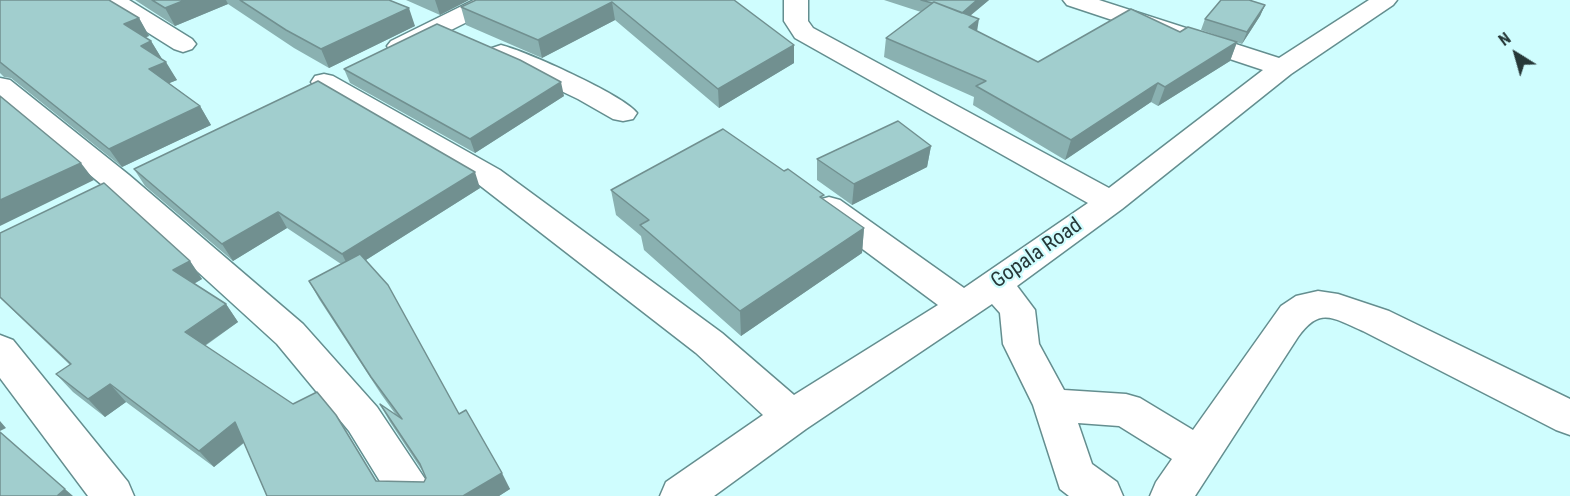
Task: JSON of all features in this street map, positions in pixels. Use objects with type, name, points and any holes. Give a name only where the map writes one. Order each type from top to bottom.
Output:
[{"type":"street","points":[[112,0],[183,44]]},
{"type":"street","points":[[378,57],[493,0]]},
{"type":"street","points":[[796,0],[796,21],[804,33],[1112,202]]},
{"type":"street","points":[[1075,0],[1282,68]]},
{"type":"street","name":"Gopala Road","points":[[681,496],[792,417],[996,284],[1112,202],[1282,68],[1385,0]]},
{"type":"street","points":[[410,13],[588,93],[623,113]]},
{"type":"street","points":[[325,82],[489,177],[709,343],[792,417]]},
{"type":"street","points":[[0,86],[118,182],[290,334],[363,419],[412,496]]},
{"type":"street","points":[[89,197],[149,167]]},
{"type":"street","points":[[804,189],[964,306]]},
{"type":"street","points":[[996,284],[1017,310],[1021,344],[1052,405],[1075,476],[1102,496]]},
{"type":"street","points":[[1052,405],[1126,410],[1188,482],[1285,327],[1301,309],[1321,304],[1351,311],[1376,321],[1570,418]]},
{"type":"street","points":[[0,350],[113,496]]},
{"type":"building","points":[[0,0],[109,0],[139,18],[124,24],[151,41],[141,46],[166,62],[149,69],[200,106],[109,149],[0,62]]},
{"type":"building","points":[[152,0],[185,0],[165,8]]},
{"type":"building","points":[[240,0],[389,0],[409,8],[321,49],[286,30]]},
{"type":"building","points":[[476,0],[734,0],[794,45],[718,89],[612,2],[538,40],[461,7]]},
{"type":"building","points":[[921,0],[977,0],[962,13],[934,2]]},
{"type":"building","points":[[1221,0],[1249,0],[1265,5],[1247,32],[1205,19]]},
{"type":"building","points":[[934,2],[979,19],[969,27],[1038,62],[1131,9],[1180,32],[1188,27],[1237,42],[1165,87],[1158,83],[1071,140],[976,86],[986,81],[886,38]]},
{"type":"building","points":[[437,24],[520,60],[561,82],[470,139],[344,69]]},
{"type":"building","points":[[318,81],[475,172],[342,254],[278,212],[222,244],[134,169]]},
{"type":"building","points":[[0,96],[81,163],[0,200]]},
{"type":"building","points":[[898,121],[931,146],[854,184],[817,159]]},
{"type":"building","points":[[723,129],[784,171],[788,169],[824,195],[820,197],[864,228],[740,311],[640,225],[649,220],[611,190]]},
{"type":"building","points":[[104,183],[190,261],[173,270],[226,304],[185,332],[293,404],[317,392],[336,415],[376,481],[424,482],[426,478],[420,464],[380,404],[402,419],[371,377],[309,281],[360,254],[388,285],[459,414],[466,410],[502,473],[463,496],[267,496],[235,422],[199,451],[110,384],[88,399],[56,374],[71,364],[0,297],[0,233]]},
{"type":"building","points":[[0,432],[65,489],[57,496],[0,496]]}]
